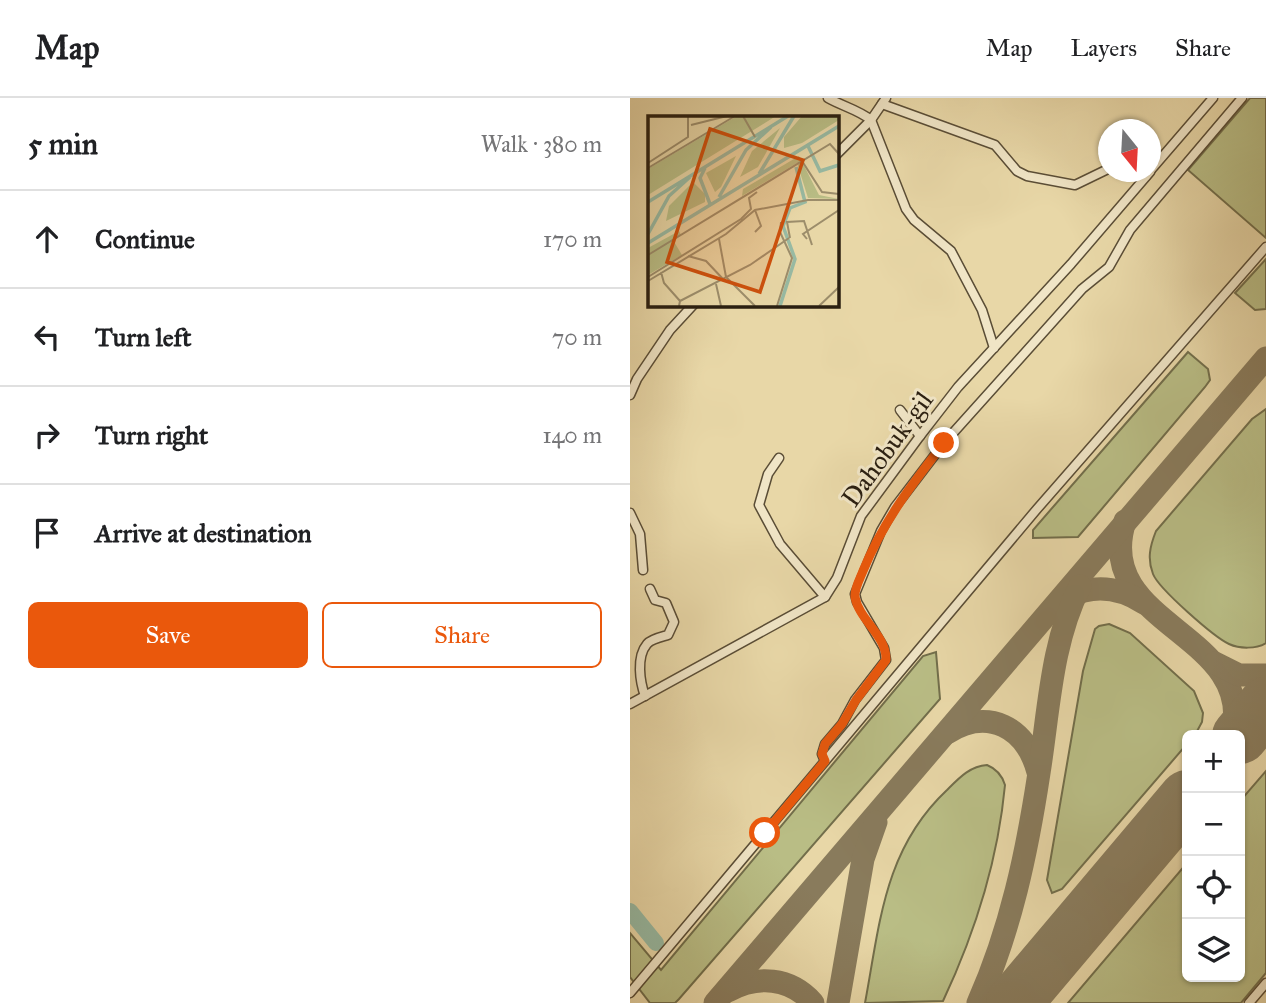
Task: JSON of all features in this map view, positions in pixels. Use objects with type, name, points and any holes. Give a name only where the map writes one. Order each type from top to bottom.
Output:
[{"type":"street","points":[[828,98],[871,120],[906,209],[951,251],[982,310],[994,348]]},
{"type":"street","name":"Dahobuk-gil","points":[[1161,159],[1213,98]]},
{"type":"street","points":[[825,761],[822,754],[825,744],[886,660],[884,648],[855,594],[881,531],[895,507],[960,424],[1082,289],[1109,267],[1130,230],[1242,98]]},
{"type":"street","points":[[838,153],[871,120],[884,101],[995,145],[1017,171],[1027,176],[1075,185],[1098,174]]},
{"type":"street","name":"Dahobuk-gil","points":[[825,597],[837,578],[861,516],[920,436],[958,387],[1071,264],[1141,182]]},
{"type":"street","points":[[630,992],[1037,509],[1266,247]]},
{"type":"street","points":[[630,396],[637,379],[670,330],[692,306]]},
{"type":"street","points":[[900,410],[920,436]]},
{"type":"street","points":[[630,704],[825,597],[780,544],[759,505],[768,474],[779,458]]},
{"type":"street","points":[[630,513],[640,534],[643,570]]},
{"type":"street","points":[[645,696],[640,680],[643,651],[648,643],[668,635],[674,622],[666,603],[655,600],[650,589]]},
{"type":"street","points":[[1249,1003],[1266,983]]},
{"type":"green space","points":[[1250,98],[1266,98],[1266,238],[1188,170]]},
{"type":"green space","points":[[1266,259],[1266,309],[1255,310],[1235,293]]},
{"type":"green space","points":[[1188,352],[1208,369],[1210,380],[1205,387],[1078,537],[1033,538],[1033,530]]},
{"type":"green space","points":[[1266,409],[1266,643],[1253,647],[1233,646],[1188,612],[1157,581],[1150,563],[1150,552],[1156,531],[1252,419]]},
{"type":"green space","points":[[1109,624],[1130,633],[1194,691],[1203,713],[1202,722],[1198,730],[1182,730],[1182,750],[1062,889],[1052,893],[1047,880],[1083,671],[1095,629]]},
{"type":"green space","points":[[936,652],[940,699],[679,999],[675,1003],[650,1003],[630,977],[630,933],[661,970],[923,656]]},
{"type":"green space","points":[[987,765],[999,773],[1005,785],[997,841],[975,923],[943,1001],[865,1003],[881,916],[897,862],[926,813],[956,781],[970,770]]},
{"type":"green space","points":[[1266,771],[1266,973],[1241,1003],[1068,1003],[1182,869],[1182,982],[1245,982],[1245,795]]},
{"type":"waterway","points":[[630,911],[656,943]]},
{"type":"taxiway","points":[[715,1003],[1266,358]]},
{"type":"taxiway","points":[[1125,521],[1121,556],[1131,584],[1151,608],[1201,650],[1221,673],[1233,701],[1232,730]]},
{"type":"taxiway","points":[[978,1003],[1009,919],[1034,803],[1057,654],[1070,608],[1080,586]]},
{"type":"taxiway","points":[[1068,597],[1087,590],[1106,589],[1125,593],[1144,603]]},
{"type":"taxiway","points":[[1215,663],[1239,675],[1266,675]]},
{"type":"taxiway","points":[[947,733],[962,725],[977,722],[991,722],[1003,726],[1015,733],[1024,743],[1038,772]]},
{"type":"taxiway","points":[[838,1003],[863,859],[876,822]]},
{"type":"taxiway","points":[[728,991],[750,982],[773,981],[794,988],[813,1003]]},
{"type":"runway","points":[[1245,730],[1266,705]]},
{"type":"runway","points":[[1014,1003],[1182,804]]},
{"type":"route","points":[[765,833],[825,761],[822,754],[825,744],[886,660],[884,648],[855,594],[881,531],[895,507],[944,443]]}]
